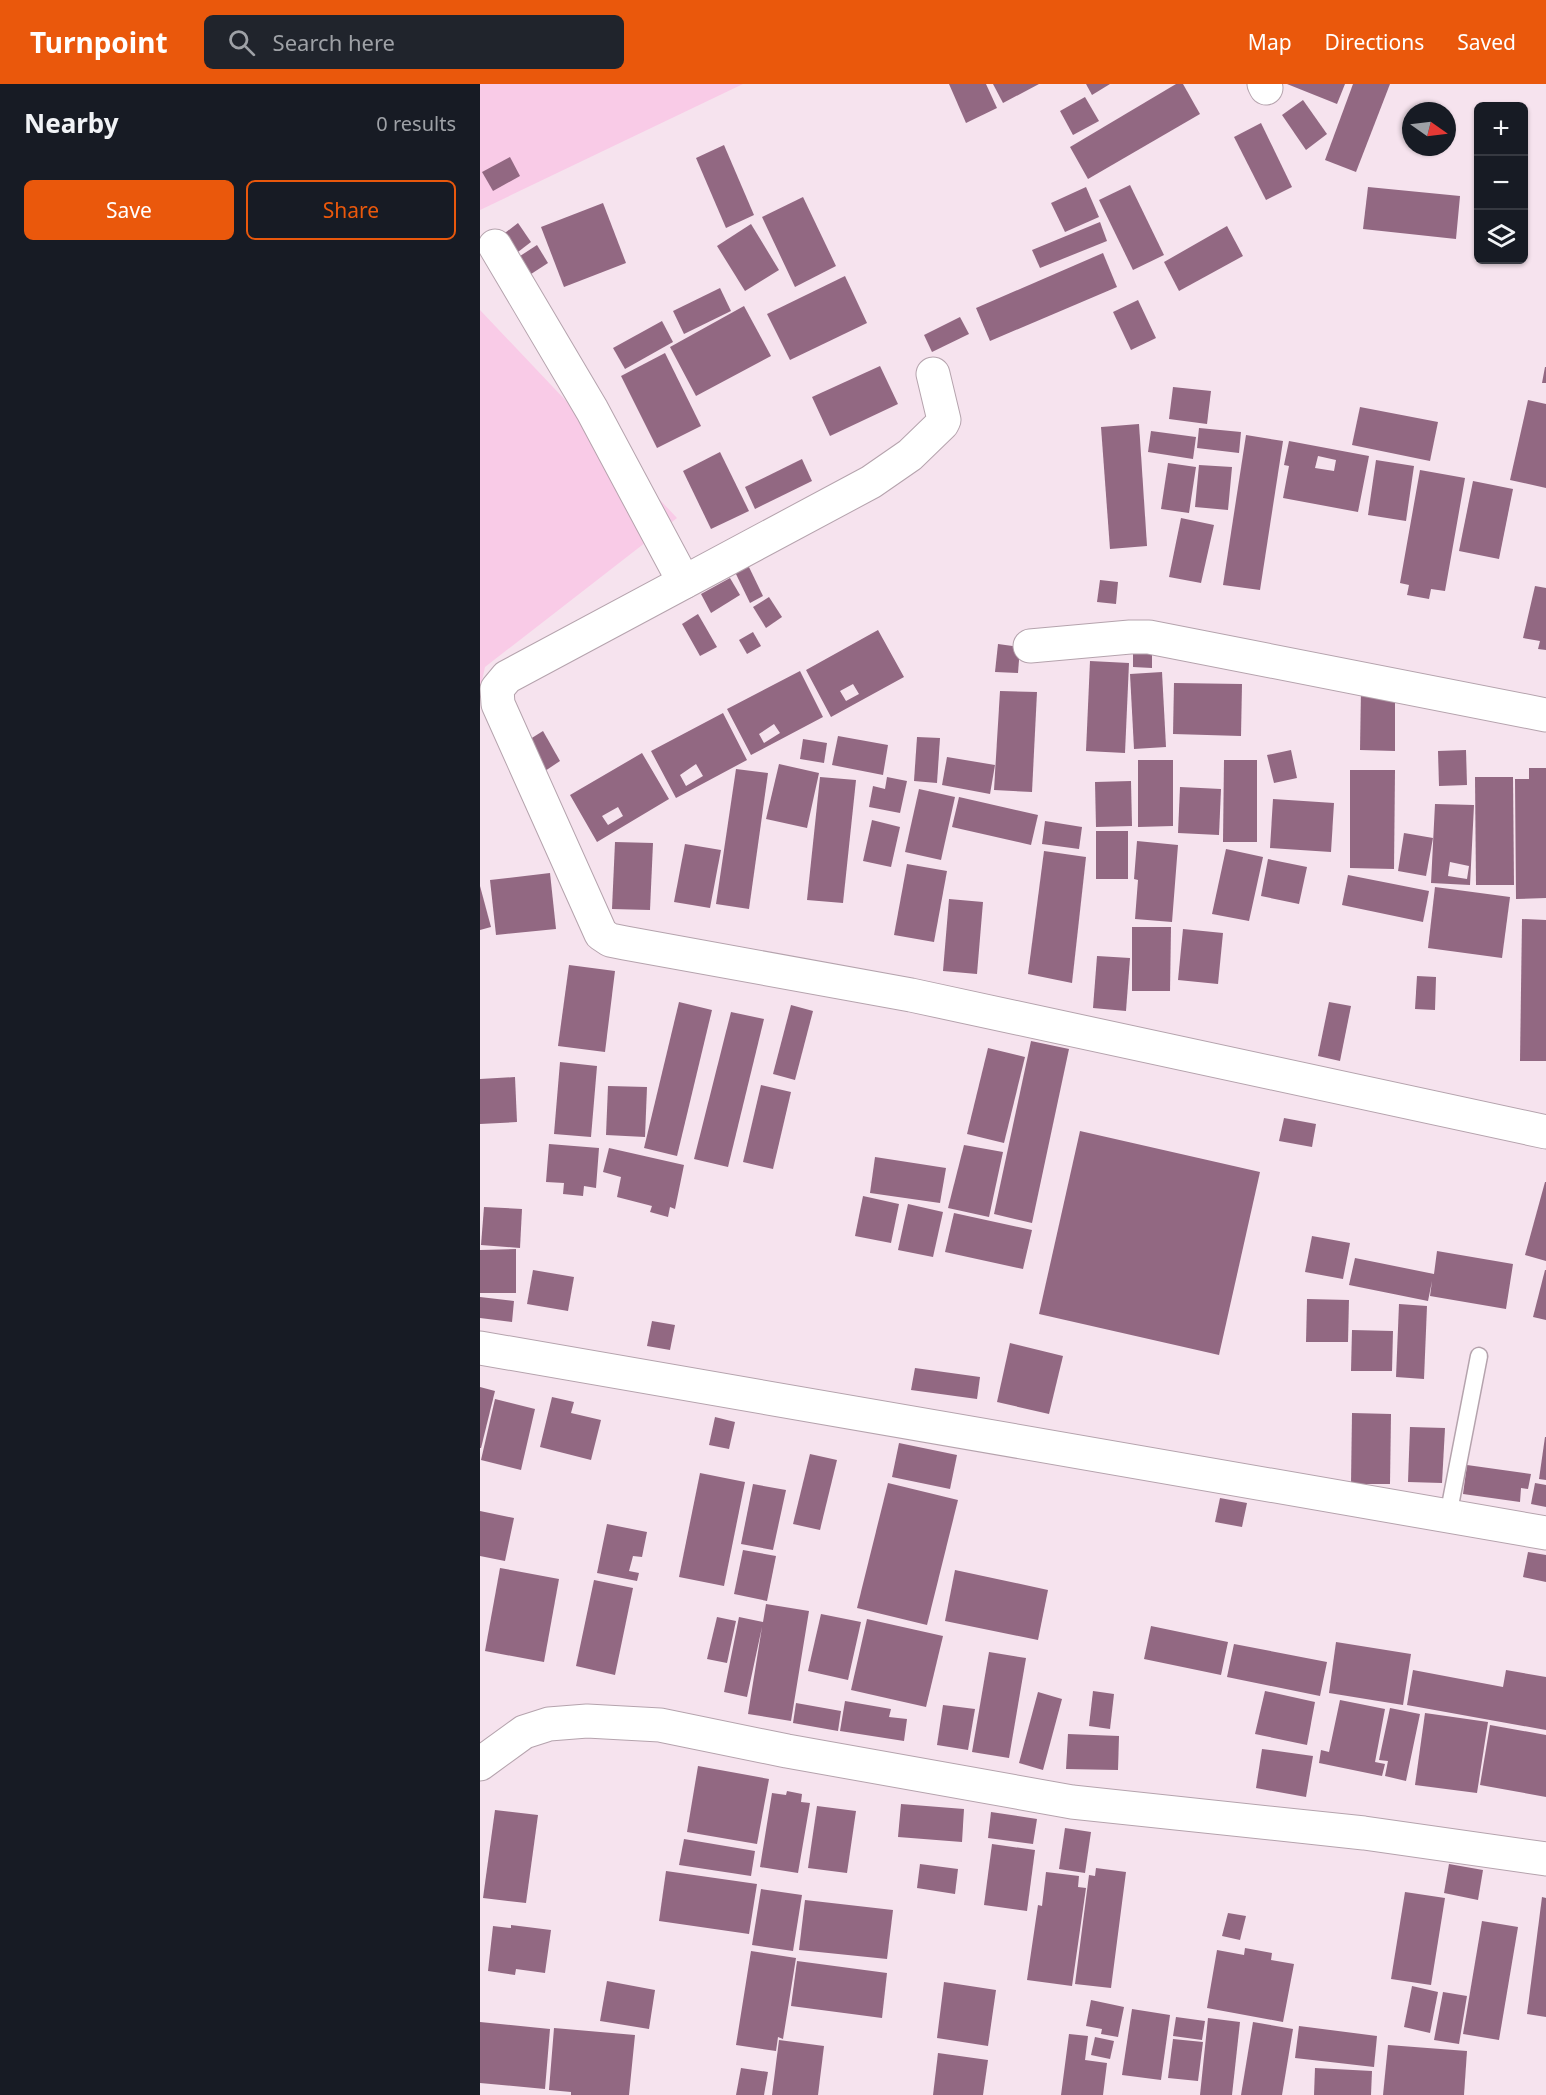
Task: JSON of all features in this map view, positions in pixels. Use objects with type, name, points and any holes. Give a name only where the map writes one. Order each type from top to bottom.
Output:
[{"type":"street","points":[[495,246],[592,410],[684,582]]},
{"type":"street","points":[[933,374],[944,420],[910,455],[871,482],[507,677],[497,689],[498,704],[601,934],[605,938],[911,995],[1546,1132]]},
{"type":"street","points":[[1030,646],[1130,637],[1149,638],[1546,715]]},
{"type":"street","points":[[480,1348],[1546,1533]]},
{"type":"street","points":[[480,1764],[524,1732],[549,1724],[587,1721],[660,1725],[788,1751],[1072,1802],[1364,1833],[1546,1858]]},
{"type":"lane","points":[[1448,1516],[1479,1356]]},
{"type":"shaded area","points":[[480,84],[743,84],[480,210]]},
{"type":"shaded area","points":[[480,310],[677,518],[485,667],[480,690]]},
{"type":"building","points":[[949,84],[986,84],[997,108],[966,123]]},
{"type":"building","points":[[993,84],[1039,84],[1003,103]]},
{"type":"building","points":[[1086,84],[1110,84],[1092,95]]},
{"type":"building","points":[[1176,84],[1183,84],[1200,114],[1088,179],[1070,147]]},
{"type":"building","points":[[1287,84],[1345,84],[1337,104]]},
{"type":"building","points":[[1353,84],[1390,84],[1356,172],[1325,160]]},
{"type":"building","points":[[1085,97],[1099,121],[1073,135],[1060,111]]},
{"type":"building","points":[[1303,100],[1327,134],[1306,150],[1282,115]]},
{"type":"building","points":[[1261,123],[1292,187],[1266,200],[1234,137]]},
{"type":"building","points":[[724,145],[754,215],[726,228],[696,158]]},
{"type":"building","points":[[510,157],[520,176],[493,191],[482,172]]},
{"type":"building","points":[[1130,185],[1164,255],[1133,270],[1099,200]]},
{"type":"building","points":[[1086,187],[1099,217],[1065,232],[1051,203]]},
{"type":"building","points":[[1368,187],[1460,196],[1456,239],[1363,229]]},
{"type":"building","points":[[803,197],[836,266],[795,287],[762,217]]},
{"type":"building","points":[[603,203],[626,263],[564,287],[541,227]]},
{"type":"building","points":[[1100,222],[1107,241],[1040,268],[1032,250]]},
{"type":"building","points":[[518,223],[531,242],[514,255],[501,236]]},
{"type":"building","points":[[751,224],[779,270],[745,291],[717,246]]},
{"type":"building","points":[[1227,226],[1243,256],[1179,291],[1164,262]]},
{"type":"building","points":[[537,245],[548,263],[528,276],[517,258]]},
{"type":"building","points":[[1103,253],[1117,287],[990,341],[976,308]]},
{"type":"building","points":[[845,276],[867,323],[790,360],[767,314]]},
{"type":"building","points":[[720,288],[731,311],[684,334],[673,311]]},
{"type":"building","points":[[1138,300],[1156,338],[1131,350],[1113,312]]},
{"type":"building","points":[[744,306],[771,356],[696,396],[670,347]]},
{"type":"building","points":[[960,317],[969,334],[932,352],[924,335]]},
{"type":"building","points":[[662,321],[673,342],[625,369],[613,348]]},
{"type":"building","points":[[665,353],[701,426],[657,448],[621,376]]},
{"type":"building","points":[[880,366],[898,404],[830,436],[812,397]]},
{"type":"building","points":[[1545,367],[1546,383],[1542,383]]},
{"type":"building","points":[[1173,387],[1211,391],[1207,424],[1169,419]]},
{"type":"building","points":[[1528,400],[1546,404],[1546,488],[1510,480]]},
{"type":"building","points":[[1360,407],[1438,422],[1430,461],[1352,445]]},
{"type":"building","points":[[1139,424],[1147,546],[1110,549],[1101,427]]},
{"type":"building","points":[[1199,428],[1241,432],[1239,453],[1197,448]]},
{"type":"building","points":[[1151,431],[1196,437],[1193,459],[1148,452]]},
{"type":"building","points":[[1246,435],[1283,441],[1260,590],[1223,585]]},
{"type":"building","points":[[1289,441],[1369,456],[1358,512],[1283,498],[1289,466],[1284,465]],"holes":[[[1318,456],[1336,460],[1334,471],[1315,468]]]},
{"type":"building","points":[[720,452],[749,511],[711,529],[683,471]]},
{"type":"building","points":[[802,459],[812,481],[755,509],[745,487]]},
{"type":"building","points":[[1376,460],[1414,466],[1406,521],[1368,515]]},
{"type":"building","points":[[1168,463],[1196,467],[1189,513],[1161,509]]},
{"type":"building","points":[[1199,465],[1232,467],[1228,510],[1195,507]]},
{"type":"building","points":[[1420,470],[1465,478],[1445,591],[1431,589],[1429,599],[1407,595],[1409,585],[1400,583]]},
{"type":"building","points":[[1473,481],[1513,489],[1499,559],[1459,551]]},
{"type":"building","points":[[1181,518],[1214,525],[1201,583],[1169,577]]},
{"type":"building","points":[[748,565],[763,596],[750,603],[735,572]]},
{"type":"building","points":[[730,578],[740,595],[711,613],[701,594]]},
{"type":"building","points":[[1100,580],[1118,582],[1116,604],[1097,602]]},
{"type":"building","points":[[1535,586],[1546,588],[1546,650],[1538,649],[1540,641],[1523,638]]},
{"type":"building","points":[[769,597],[782,617],[766,628],[753,607]]},
{"type":"building","points":[[698,614],[717,647],[700,656],[682,624]]},
{"type":"building","points":[[878,630],[904,677],[831,717],[806,670]],"holes":[[[853,684],[859,694],[846,701],[840,691]]]},
{"type":"building","points":[[753,632],[761,646],[747,654],[739,640]]},
{"type":"building","points":[[998,644],[1020,647],[1018,673],[995,672]]},
{"type":"building","points":[[1133,646],[1152,646],[1152,668],[1133,667]]},
{"type":"building","points":[[1090,661],[1129,663],[1125,753],[1086,751]]},
{"type":"building","points":[[800,671],[823,717],[751,755],[727,709]],"holes":[[[774,724],[780,733],[764,743],[759,734]]]},
{"type":"building","points":[[1162,672],[1166,747],[1134,749],[1130,674]]},
{"type":"building","points":[[1174,683],[1242,684],[1241,736],[1173,734]]},
{"type":"building","points":[[1361,689],[1395,689],[1395,751],[1360,750]]},
{"type":"building","points":[[1000,691],[1037,692],[1032,792],[994,790]]},
{"type":"building","points":[[723,713],[747,760],[676,798],[651,751]],"holes":[[[696,764],[703,776],[686,786],[680,775]]]},
{"type":"building","points":[[543,731],[560,761],[545,771],[527,741]]},
{"type":"building","points":[[838,736],[888,745],[883,775],[832,765]]},
{"type":"building","points":[[917,737],[940,738],[937,783],[914,781]]},
{"type":"building","points":[[803,739],[827,743],[824,763],[800,759]]},
{"type":"building","points":[[1291,750],[1297,778],[1274,783],[1267,755]]},
{"type":"building","points":[[1466,750],[1467,785],[1439,786],[1438,751]]},
{"type":"building","points":[[642,753],[669,799],[597,842],[570,795]],"holes":[[[618,807],[623,816],[608,825],[602,816]]]},
{"type":"building","points":[[947,757],[995,765],[990,794],[942,785]]},
{"type":"building","points":[[1138,760],[1173,760],[1173,826],[1138,827]]},
{"type":"building","points":[[1224,760],[1257,760],[1257,842],[1223,842]]},
{"type":"building","points":[[779,764],[819,773],[807,828],[766,819]]},
{"type":"building","points":[[1529,768],[1546,768],[1546,898],[1516,899],[1515,779],[1529,779]]},
{"type":"building","points":[[736,769],[768,773],[749,909],[716,904]]},
{"type":"building","points":[[1350,770],[1395,770],[1394,869],[1350,868]]},
{"type":"building","points":[[820,777],[856,780],[843,903],[807,900]]},
{"type":"building","points":[[887,777],[907,781],[900,813],[869,807],[873,786],[885,789]]},
{"type":"building","points":[[1475,777],[1513,777],[1514,885],[1476,885]]},
{"type":"building","points":[[1131,781],[1132,826],[1096,827],[1095,782]]},
{"type":"building","points":[[1180,787],[1221,789],[1219,835],[1178,833]]},
{"type":"building","points":[[919,789],[955,797],[941,860],[905,852]]},
{"type":"building","points":[[959,797],[1038,815],[1031,845],[952,827]]},
{"type":"building","points":[[1273,799],[1334,803],[1331,852],[1270,848]]},
{"type":"building","points":[[1435,804],[1474,805],[1470,885],[1431,883]],"holes":[[[1450,862],[1469,866],[1467,879],[1448,876]]]},
{"type":"building","points":[[872,820],[900,827],[891,867],[863,861]]},
{"type":"building","points":[[1045,821],[1082,827],[1079,849],[1042,844]]},
{"type":"building","points":[[1096,831],[1128,831],[1128,879],[1096,879]]},
{"type":"building","points":[[1404,833],[1433,838],[1426,876],[1398,871]]},
{"type":"building","points":[[1137,841],[1178,845],[1172,922],[1135,919],[1138,880],[1134,879]]},
{"type":"building","points":[[615,842],[653,843],[650,910],[612,909]]},
{"type":"building","points":[[685,844],[721,850],[710,908],[674,902]]},
{"type":"building","points":[[1226,849],[1263,857],[1249,921],[1212,914]]},
{"type":"building","points":[[1044,851],[1086,857],[1072,983],[1028,974]]},
{"type":"building","points":[[1268,859],[1307,867],[1299,904],[1261,896]]},
{"type":"building","points":[[907,864],[947,871],[934,942],[894,935]]},
{"type":"building","points":[[550,873],[556,929],[496,935],[490,880]]},
{"type":"building","points":[[1348,875],[1429,891],[1423,922],[1342,905]]},
{"type":"building","points":[[480,886],[491,927],[480,930]]},
{"type":"building","points":[[1435,887],[1510,897],[1502,958],[1428,948]]},
{"type":"building","points":[[949,899],[983,902],[977,974],[943,971]]},
{"type":"building","points":[[1522,919],[1546,920],[1546,1061],[1520,1061]]},
{"type":"building","points":[[1132,927],[1171,927],[1170,991],[1132,991]]},
{"type":"building","points":[[1183,929],[1223,933],[1218,984],[1178,980]]},
{"type":"building","points":[[1097,956],[1130,958],[1126,1011],[1093,1008]]},
{"type":"building","points":[[569,965],[615,971],[605,1052],[558,1046]]},
{"type":"building","points":[[1417,976],[1436,977],[1435,1010],[1415,1009]]},
{"type":"building","points":[[679,1002],[712,1010],[677,1156],[644,1148]]},
{"type":"building","points":[[1329,1002],[1351,1006],[1340,1061],[1318,1056]]},
{"type":"building","points":[[791,1005],[813,1011],[795,1080],[773,1074]]},
{"type":"building","points":[[731,1012],[764,1019],[728,1167],[694,1159]]},
{"type":"building","points":[[1031,1041],[1069,1049],[1032,1223],[994,1214]]},
{"type":"building","points":[[988,1048],[1025,1057],[1004,1143],[967,1134]]},
{"type":"building","points":[[560,1062],[597,1066],[591,1137],[554,1134]]},
{"type":"building","points":[[515,1077],[517,1122],[480,1124],[480,1079]]},
{"type":"building","points":[[761,1085],[791,1092],[773,1169],[743,1162]]},
{"type":"building","points":[[608,1086],[647,1087],[645,1137],[606,1135]]},
{"type":"building","points":[[1284,1118],[1316,1124],[1312,1147],[1279,1141]]},
{"type":"building","points":[[1080,1131],[1260,1172],[1219,1355],[1039,1314]]},
{"type":"building","points":[[549,1144],[599,1148],[596,1188],[584,1186],[583,1196],[563,1194],[564,1183],[546,1182]]},
{"type":"building","points":[[964,1145],[1003,1152],[989,1217],[948,1208]]},
{"type":"building","points":[[609,1148],[684,1165],[675,1209],[670,1207],[668,1217],[650,1212],[652,1206],[617,1197],[621,1177],[603,1172]]},
{"type":"building","points":[[875,1157],[946,1168],[940,1203],[870,1193]]},
{"type":"building","points":[[1546,1182],[1546,1261],[1525,1255]]},
{"type":"building","points":[[863,1196],[899,1204],[891,1243],[855,1236]]},
{"type":"building","points":[[908,1204],[943,1212],[933,1257],[898,1250]]},
{"type":"building","points":[[484,1207],[522,1209],[520,1248],[481,1245]]},
{"type":"building","points":[[954,1213],[1032,1230],[1023,1269],[945,1252]]},
{"type":"building","points":[[1312,1236],[1350,1243],[1343,1279],[1305,1272]]},
{"type":"building","points":[[516,1249],[516,1293],[480,1293],[480,1250]]},
{"type":"building","points":[[1437,1251],[1513,1264],[1506,1309],[1430,1296],[1432,1281],[1428,1301],[1349,1285],[1355,1258],[1434,1274]]},
{"type":"building","points":[[533,1270],[574,1277],[568,1311],[527,1304]]},
{"type":"building","points":[[1546,1270],[1546,1320],[1533,1317]]},
{"type":"building","points":[[480,1297],[514,1301],[512,1322],[480,1318]]},
{"type":"building","points":[[1307,1299],[1349,1300],[1348,1342],[1306,1342]]},
{"type":"building","points":[[1399,1304],[1427,1306],[1424,1379],[1396,1377]]},
{"type":"building","points":[[652,1321],[675,1325],[670,1350],[647,1346]]},
{"type":"building","points":[[1352,1330],[1393,1331],[1392,1371],[1351,1371]]},
{"type":"building","points":[[1010,1343],[1063,1356],[1049,1414],[997,1402]]},
{"type":"building","points":[[915,1368],[980,1377],[977,1399],[911,1390]]},
{"type":"building","points":[[480,1387],[495,1391],[481,1448],[480,1448]]},
{"type":"building","points":[[552,1397],[574,1402],[571,1413],[601,1420],[591,1460],[540,1447]]},
{"type":"building","points":[[495,1399],[535,1409],[521,1470],[481,1460]]},
{"type":"building","points":[[1352,1413],[1391,1414],[1390,1484],[1351,1484]]},
{"type":"building","points":[[715,1417],[735,1422],[729,1449],[709,1445]]},
{"type":"building","points":[[1410,1427],[1445,1428],[1442,1483],[1408,1482]]},
{"type":"building","points":[[1546,1437],[1546,1480],[1539,1479]]},
{"type":"building","points":[[899,1443],[957,1455],[950,1489],[892,1477]]},
{"type":"building","points":[[810,1454],[837,1460],[820,1530],[793,1524]]},
{"type":"building","points":[[1467,1465],[1531,1474],[1528,1489],[1521,1488],[1520,1502],[1463,1494]]},
{"type":"building","points":[[700,1473],[745,1482],[724,1586],[679,1577]]},
{"type":"building","points":[[888,1483],[958,1500],[927,1625],[857,1608]]},
{"type":"building","points":[[1535,1483],[1546,1485],[1546,1507],[1531,1504]]},
{"type":"building","points":[[753,1484],[786,1490],[773,1550],[741,1544]]},
{"type":"building","points":[[1220,1498],[1247,1503],[1242,1527],[1215,1522]]},
{"type":"building","points":[[480,1511],[514,1518],[505,1561],[480,1556]]},
{"type":"building","points":[[607,1524],[647,1532],[642,1557],[633,1556],[629,1571],[639,1573],[637,1581],[597,1573]]},
{"type":"building","points":[[743,1550],[776,1556],[767,1601],[734,1594]]},
{"type":"building","points":[[1528,1552],[1546,1555],[1546,1582],[1523,1577]]},
{"type":"building","points":[[500,1568],[559,1579],[544,1662],[485,1651]]},
{"type":"building","points":[[955,1570],[1048,1590],[1038,1640],[945,1621]]},
{"type":"building","points":[[594,1580],[633,1588],[615,1675],[576,1666]]},
{"type":"building","points":[[766,1604],[809,1611],[791,1721],[748,1714],[762,1627],[747,1697],[724,1692],[739,1617],[763,1622]]},
{"type":"building","points":[[821,1614],[861,1622],[848,1680],[808,1671]]},
{"type":"building","points":[[717,1617],[736,1621],[727,1663],[707,1659]]},
{"type":"building","points":[[867,1619],[943,1636],[926,1707],[851,1690]]},
{"type":"building","points":[[1151,1626],[1228,1642],[1221,1675],[1144,1659]]},
{"type":"building","points":[[1336,1642],[1411,1654],[1403,1705],[1329,1693]]},
{"type":"building","points":[[1234,1644],[1327,1662],[1320,1696],[1227,1677]]},
{"type":"building","points":[[989,1652],[1026,1658],[1009,1758],[972,1752]]},
{"type":"building","points":[[1413,1670],[1503,1687],[1506,1670],[1546,1677],[1546,1730],[1407,1705]]},
{"type":"building","points":[[1093,1691],[1114,1694],[1110,1729],[1089,1726]]},
{"type":"building","points":[[1265,1691],[1315,1702],[1307,1745],[1255,1734]]},
{"type":"building","points":[[1038,1692],[1062,1699],[1043,1770],[1019,1763]]},
{"type":"building","points":[[1340,1700],[1385,1709],[1375,1762],[1385,1764],[1382,1776],[1319,1763],[1321,1750],[1329,1752]]},
{"type":"building","points":[[845,1701],[891,1709],[889,1717],[907,1719],[904,1741],[840,1731]]},
{"type":"building","points":[[796,1703],[841,1711],[838,1731],[793,1723]]},
{"type":"building","points":[[943,1705],[975,1709],[968,1750],[937,1745]]},
{"type":"building","points":[[1390,1708],[1420,1714],[1406,1781],[1385,1776],[1388,1761],[1379,1760]]},
{"type":"building","points":[[1425,1713],[1488,1722],[1477,1793],[1415,1785]]},
{"type":"building","points":[[1490,1725],[1546,1735],[1546,1797],[1480,1785]]},
{"type":"building","points":[[1068,1734],[1119,1736],[1118,1770],[1066,1769]]},
{"type":"building","points":[[1262,1749],[1313,1756],[1306,1797],[1256,1788]]},
{"type":"building","points":[[698,1766],[769,1779],[757,1844],[687,1832]]},
{"type":"building","points":[[787,1791],[802,1794],[801,1802],[810,1803],[798,1873],[760,1867],[772,1793],[786,1795]]},
{"type":"building","points":[[901,1804],[964,1809],[962,1842],[898,1837]]},
{"type":"building","points":[[817,1806],[856,1811],[847,1873],[808,1868]]},
{"type":"building","points":[[495,1810],[538,1815],[526,1903],[483,1898]]},
{"type":"building","points":[[991,1812],[1037,1819],[1033,1844],[988,1838]]},
{"type":"building","points":[[1065,1828],[1091,1832],[1085,1873],[1059,1869]]},
{"type":"building","points":[[684,1839],[755,1851],[751,1876],[679,1865]]},
{"type":"building","points":[[992,1844],[1035,1850],[1027,1911],[984,1905]]},
{"type":"building","points":[[920,1864],[958,1869],[955,1894],[917,1888]]},
{"type":"building","points":[[1449,1864],[1483,1870],[1478,1900],[1444,1893]]},
{"type":"building","points":[[1096,1868],[1126,1872],[1111,1988],[1075,1984],[1089,1875],[1095,1876]]},
{"type":"building","points":[[666,1871],[757,1884],[749,1934],[659,1921]]},
{"type":"building","points":[[1046,1872],[1079,1876],[1078,1887],[1086,1888],[1072,1986],[1027,1980],[1038,1905],[1042,1906]]},
{"type":"building","points":[[761,1889],[802,1895],[793,1951],[752,1945]]},
{"type":"building","points":[[1405,1892],[1445,1898],[1431,1985],[1391,1979]]},
{"type":"building","points":[[1542,1897],[1546,1898],[1546,2017],[1527,2014]]},
{"type":"building","points":[[805,1900],[893,1910],[887,1959],[799,1950]]},
{"type":"building","points":[[1228,1913],[1246,1916],[1240,1940],[1222,1936]]},
{"type":"building","points":[[1482,1921],[1518,1927],[1499,2040],[1463,2034]]},
{"type":"building","points":[[511,1925],[551,1930],[545,1973],[516,1969],[515,1975],[488,1971],[493,1926],[511,1928]]},
{"type":"building","points":[[1245,1948],[1272,1953],[1271,1960],[1294,1964],[1283,2022],[1207,2008],[1217,1950],[1244,1955]]},
{"type":"building","points":[[751,1951],[796,1958],[783,2039],[778,2037],[776,2051],[736,2045]]},
{"type":"building","points":[[797,1961],[887,1973],[882,2018],[791,2006]]},
{"type":"building","points":[[607,1981],[655,1990],[649,2029],[600,2021]]},
{"type":"building","points":[[944,1982],[996,1990],[988,2046],[937,2038]]},
{"type":"building","points":[[1412,1986],[1438,1992],[1430,2033],[1404,2027]]},
{"type":"building","points":[[1443,1992],[1467,1996],[1459,2044],[1434,2040]]},
{"type":"building","points":[[1091,2000],[1124,2007],[1118,2037],[1101,2034],[1102,2029],[1086,2026]]},
{"type":"building","points":[[1132,2009],[1170,2015],[1161,2080],[1122,2075]]},
{"type":"building","points":[[1176,2017],[1205,2021],[1202,2040],[1173,2036]]},
{"type":"building","points":[[1208,2018],[1240,2022],[1232,2095],[1200,2095]]},
{"type":"building","points":[[480,2022],[550,2029],[545,2089],[480,2083]]},
{"type":"building","points":[[1253,2022],[1293,2029],[1282,2095],[1241,2095]]},
{"type":"building","points":[[1299,2026],[1377,2036],[1374,2067],[1295,2058]]},
{"type":"building","points":[[554,2028],[635,2035],[629,2095],[571,2095],[571,2092],[549,2090]]},
{"type":"building","points":[[1069,2034],[1088,2036],[1085,2060],[1107,2063],[1103,2095],[1061,2095]]},
{"type":"building","points":[[1095,2037],[1114,2041],[1110,2059],[1091,2055]]},
{"type":"building","points":[[1173,2039],[1203,2042],[1198,2081],[1168,2078]]},
{"type":"building","points":[[779,2040],[824,2046],[818,2095],[772,2095]]},
{"type":"building","points":[[1388,2045],[1467,2051],[1464,2095],[1383,2095]]},
{"type":"building","points":[[938,2053],[988,2060],[983,2095],[933,2095]]},
{"type":"building","points":[[741,2068],[768,2072],[764,2095],[736,2095]]},
{"type":"building","points":[[1315,2068],[1372,2071],[1371,2095],[1314,2095]]}]
